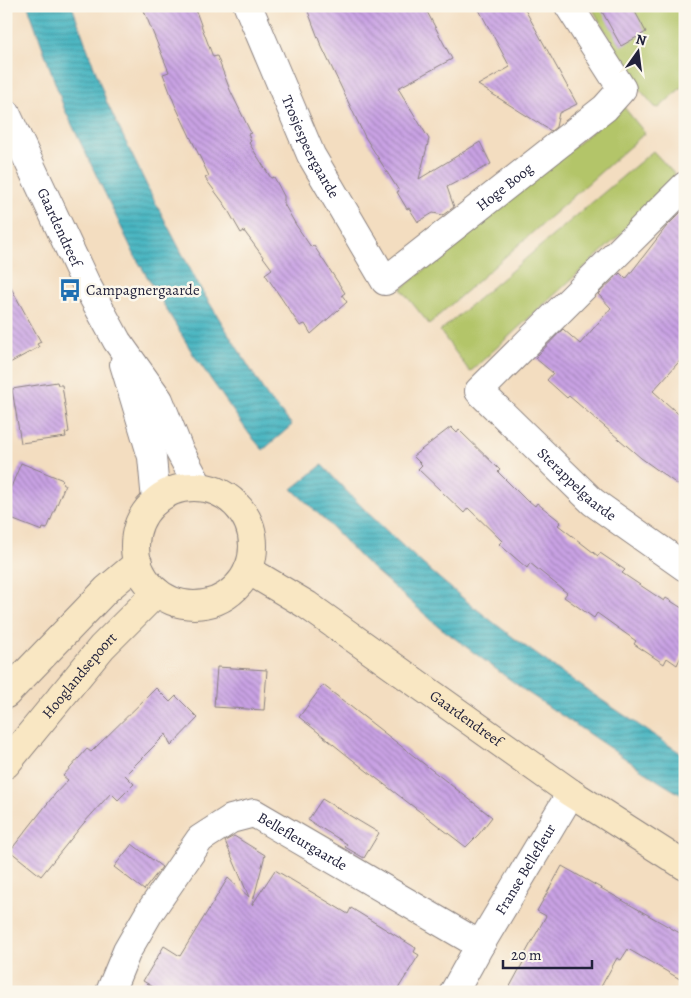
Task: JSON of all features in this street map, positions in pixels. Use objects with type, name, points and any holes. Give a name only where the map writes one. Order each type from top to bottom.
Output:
[{"type":"street","name":"Trosjespeergaarde","points":[[248,6],[311,155],[385,281]]},
{"type":"street","name":"Hoge Boog","points":[[385,281],[605,108],[622,89],[569,6]]},
{"type":"street","name":"Gaardendreef","points":[[6,113],[86,284],[116,341],[159,400],[179,450],[199,487]]},
{"type":"street","name":"Sterappelgaarde","points":[[685,186],[479,391],[593,502],[685,567]]},
{"type":"street","name":"Gaardendreef","points":[[116,341],[152,457],[156,501]]},
{"type":"street","points":[[199,487],[225,496],[240,509],[251,530],[253,543],[248,570],[242,581],[233,590],[213,602],[192,604],[173,601],[157,592],[144,577],[138,563],[135,543],[141,520],[156,501],[178,489],[199,487]]},
{"type":"street","points":[[6,694],[107,590],[138,563]]},
{"type":"street","name":"Gaardendreef","points":[[248,570],[307,605],[571,793],[685,866]]},
{"type":"street","name":"Hooglandsepoort","points":[[6,764],[102,647],[157,592]]},
{"type":"street","name":"Franse Bellefleur","points":[[454,992],[480,944],[571,793]]},
{"type":"street","name":"Bellefleurgaarde","points":[[110,992],[127,951],[148,913],[200,839],[231,819],[254,813],[480,944]]},
{"type":"green space","points":[[591,6],[685,6],[685,84],[659,108],[655,107],[635,84]]},
{"type":"green space","points":[[623,106],[645,133],[429,324],[401,289]]},
{"type":"green space","points":[[653,151],[680,180],[470,372],[440,331]]},
{"type":"water","points":[[28,6],[72,6],[107,103],[148,188],[199,286],[267,396],[292,425],[263,450],[250,435],[193,354],[135,256],[64,108]]},
{"type":"water","points":[[322,465],[393,537],[495,624],[562,673],[685,756],[685,797],[524,690],[437,625],[363,560],[292,489]]},
{"type":"building","points":[[142,6],[194,6],[213,57],[217,56],[230,90],[251,133],[248,134],[251,141],[249,143],[271,178],[274,177],[284,196],[284,204],[296,225],[311,247],[314,246],[345,293],[342,295],[347,302],[311,334],[305,324],[300,326],[265,274],[272,269],[244,231],[241,233],[225,205],[205,178],[209,176],[175,105],[163,74],[169,72]]},
{"type":"building","points":[[306,6],[424,6],[452,59],[398,88],[429,139],[419,179],[480,142],[491,164],[447,187],[454,207],[443,215],[433,213],[418,222],[409,208],[407,209],[397,192],[399,191],[365,137],[320,43]]},
{"type":"building","points":[[477,6],[523,6],[577,104],[559,113],[556,127],[551,131],[478,85],[510,67]]},
{"type":"building","points":[[599,6],[632,6],[646,32],[621,46]]},
{"type":"building","points":[[685,208],[685,355],[653,391],[685,420],[685,490],[641,458],[569,396],[567,398],[547,380],[553,373],[535,358],[563,329],[580,344],[611,308],[598,294],[620,273],[626,279],[666,227]]},
{"type":"building","points":[[6,279],[41,342],[37,344],[39,347],[6,365]]},
{"type":"building","points":[[57,382],[58,385],[62,385],[69,432],[65,433],[66,437],[21,443],[12,389]]},
{"type":"building","points":[[451,427],[457,433],[459,430],[500,470],[498,472],[528,502],[535,506],[537,503],[561,522],[558,525],[598,556],[600,553],[625,570],[622,573],[664,601],[666,598],[685,610],[685,648],[677,665],[667,658],[664,664],[634,644],[636,641],[597,613],[594,618],[564,597],[567,593],[530,563],[527,568],[499,544],[502,541],[468,508],[464,513],[418,469],[422,465],[413,456]]},
{"type":"building","points":[[21,463],[63,480],[62,483],[65,485],[47,529],[43,528],[42,531],[6,517],[6,499]]},
{"type":"building","points":[[217,667],[267,670],[264,710],[214,707]]},
{"type":"building","points":[[323,685],[492,817],[466,847],[299,717]]},
{"type":"building","points":[[156,688],[170,702],[176,696],[198,718],[171,746],[166,734],[125,775],[134,784],[118,800],[111,793],[41,876],[10,851],[68,780],[63,776],[87,749],[91,752]]},
{"type":"building","points":[[322,799],[379,833],[364,858],[345,847],[347,844],[308,820]]},
{"type":"building","points":[[234,836],[265,855],[252,905],[275,870],[348,914],[351,908],[416,948],[414,952],[419,955],[396,992],[162,992],[143,981],[164,946],[180,956],[228,878],[249,897],[225,841]]},
{"type":"building","points":[[132,844],[162,867],[144,890],[114,867]]},
{"type":"building","points":[[562,866],[685,936],[685,982],[628,949],[621,960],[617,958],[598,992],[507,992],[546,916],[537,911]]},
{"type":"place","name":"Campagnergaarde","points":[[70,290]]}]
